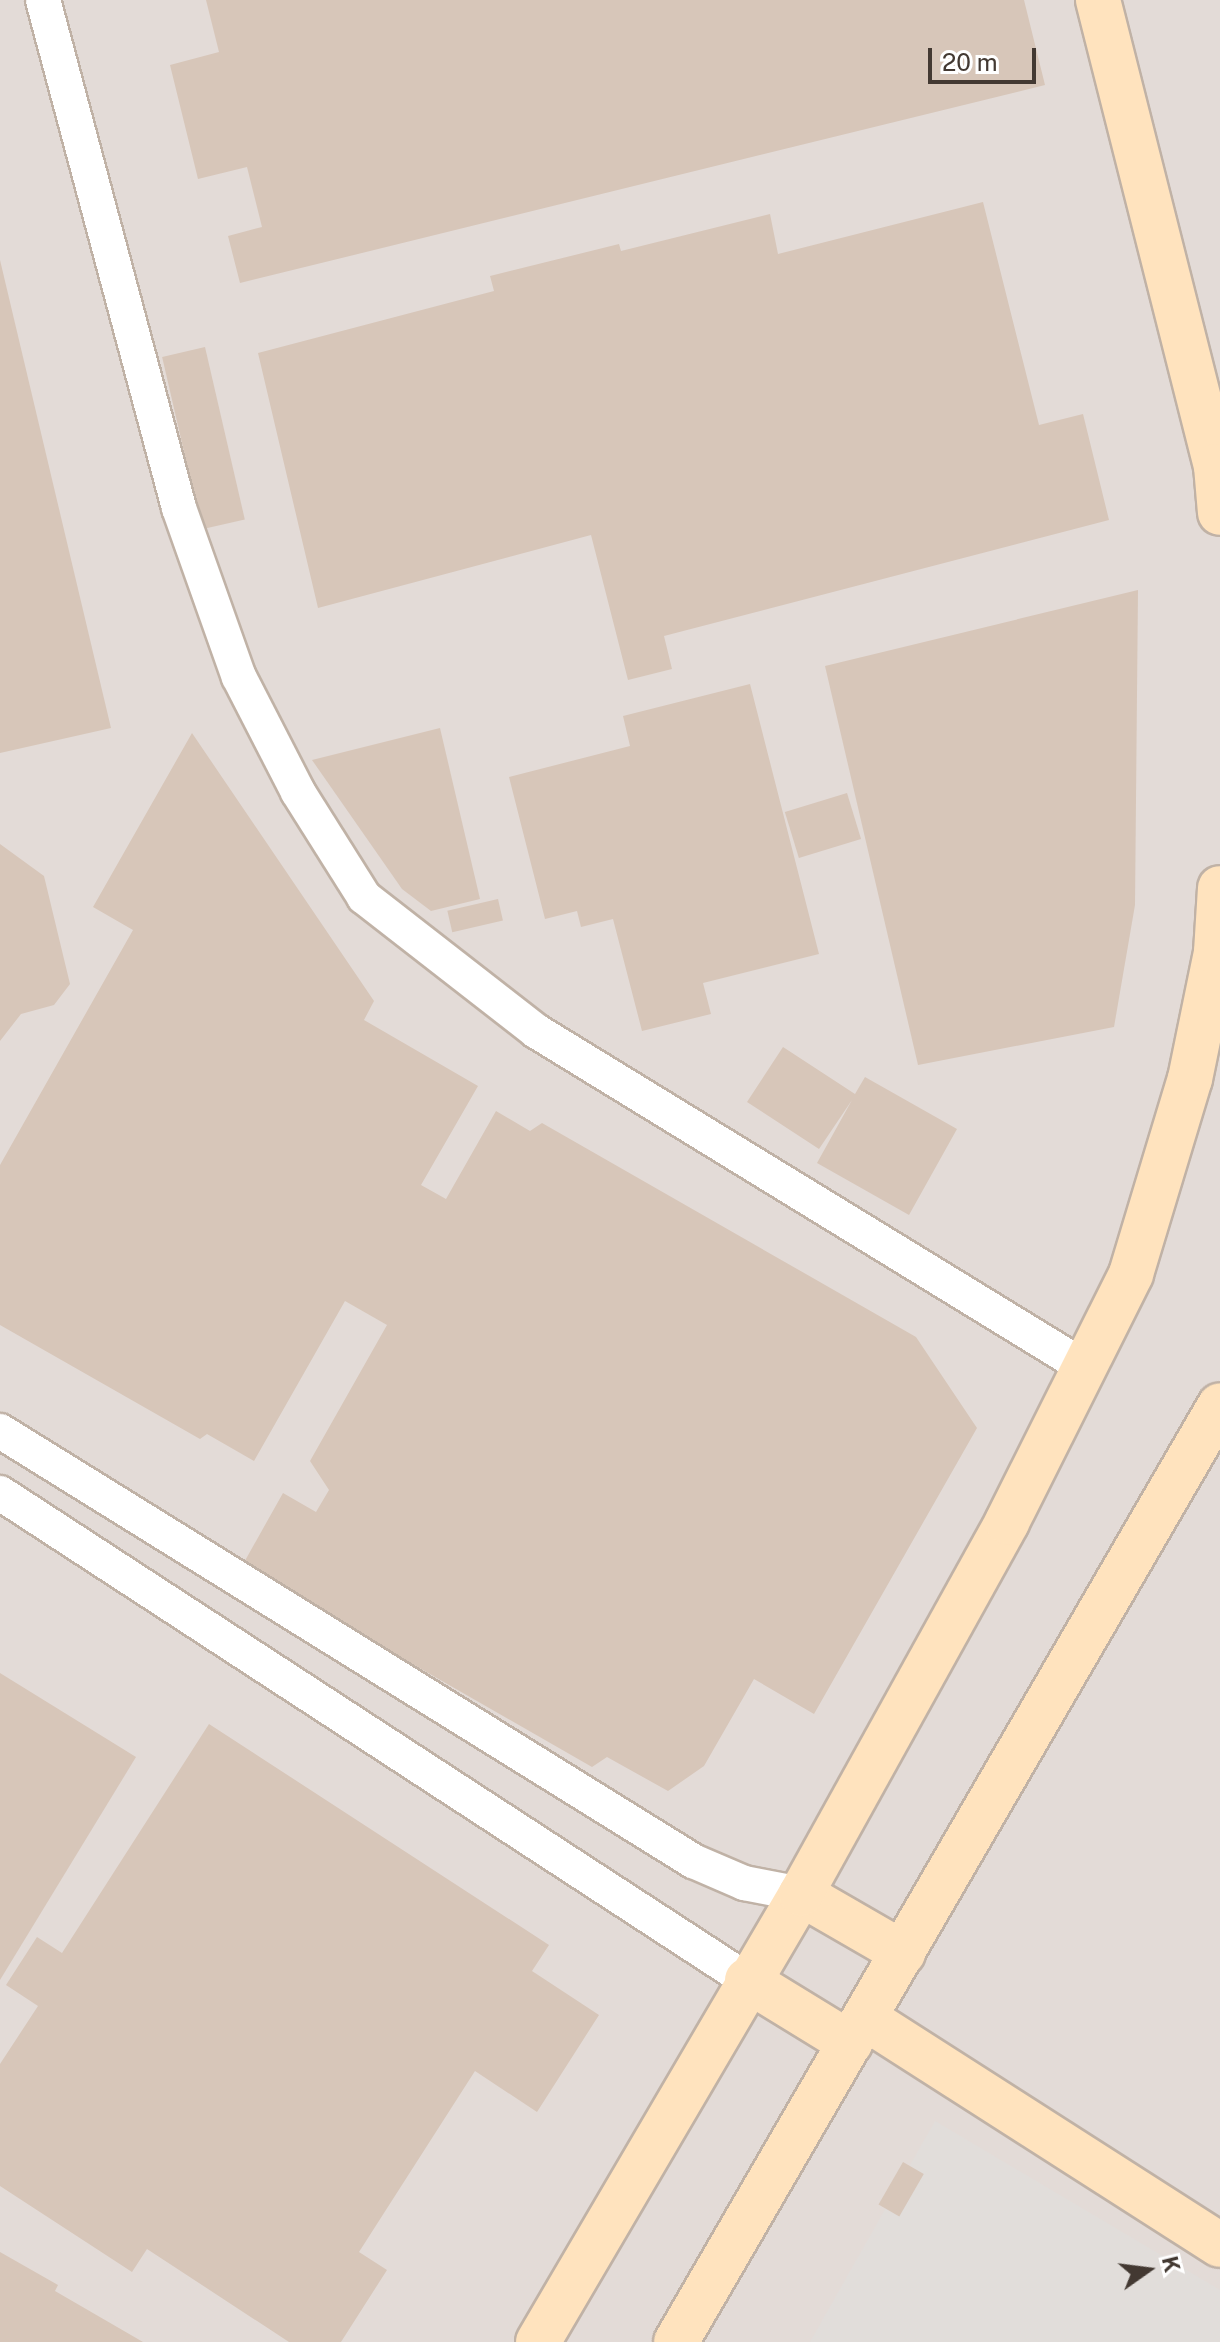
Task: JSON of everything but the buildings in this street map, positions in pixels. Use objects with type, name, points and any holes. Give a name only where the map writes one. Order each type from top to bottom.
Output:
[{"type":"street","points":[[43,0],[179,508],[239,677],[298,792],[364,897],[536,1031],[1086,1368]]},
{"type":"street","points":[[1098,0],[1216,466],[1220,513]]},
{"type":"street","points":[[538,2342],[747,1980],[801,1894],[1086,1368],[1131,1274],[1213,998],[1220,888]]},
{"type":"street","points":[[676,2342],[1220,1405]]},
{"type":"street","points":[[0,1431],[693,1861],[744,1883],[801,1894],[903,1953]]},
{"type":"street","points":[[42,1518],[70,1473]]},
{"type":"street","points":[[0,1493],[747,1980],[858,2030],[1220,2245]]},
{"type":"shaded area","points":[[0,0],[1220,0],[1220,2342],[0,2342]]},
{"type":"shaded area","points":[[935,2121],[1220,2290],[1220,2342],[810,2342]]}]
